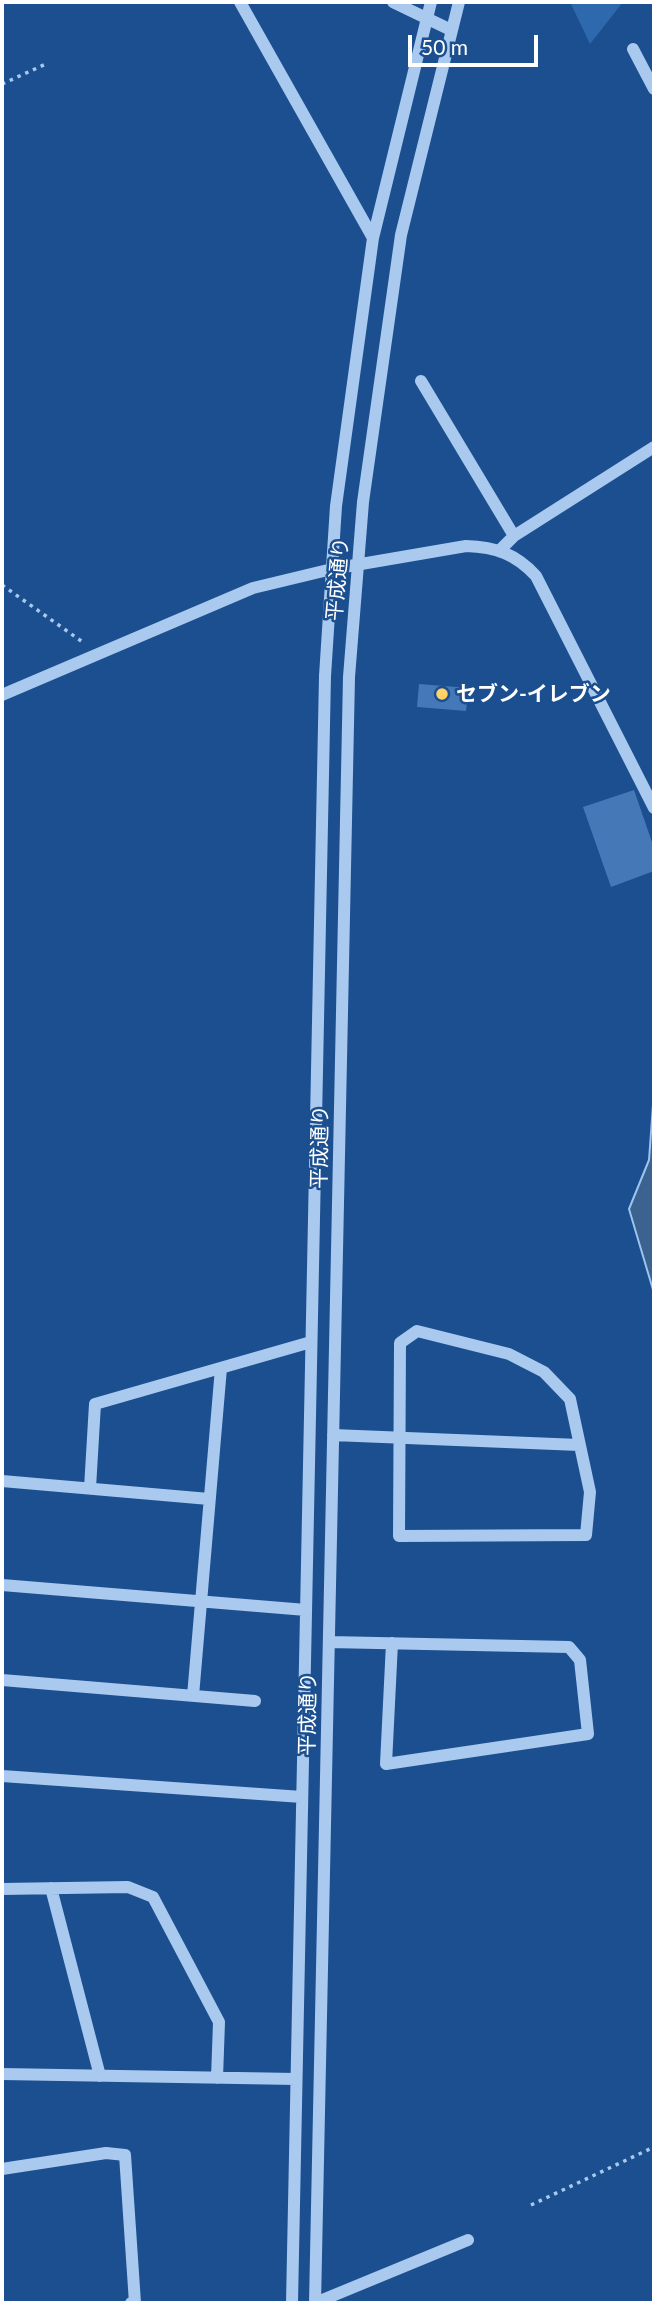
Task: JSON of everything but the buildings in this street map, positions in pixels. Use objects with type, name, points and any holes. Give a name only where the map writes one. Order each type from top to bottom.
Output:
[{"type":"street","points":[[240,2],[373,238]]},
{"type":"street","points":[[393,2],[451,30]]},
{"type":"street","name":"平成通り","points":[[292,2303],[325,676],[336,506],[373,238],[431,2]]},
{"type":"street","name":"平成通り","points":[[315,2303],[349,677],[363,502],[401,235],[459,2]]},
{"type":"street","points":[[633,49],[654,89]]},
{"type":"street","points":[[421,382],[514,537]]},
{"type":"street","points":[[500,550],[514,537],[654,447]]},
{"type":"street","points":[[2,695],[253,588],[332,569],[466,547],[500,550],[515,557],[536,576],[654,808]]},
{"type":"street","points":[[417,1331],[509,1354],[544,1372],[570,1399],[590,1492],[586,1535],[399,1536],[401,1438],[400,1343],[417,1331]]},
{"type":"street","points":[[90,1488],[95,1404],[311,1342]]},
{"type":"street","points":[[193,1696],[221,1368]]},
{"type":"street","points":[[333,1436],[579,1445]]},
{"type":"street","points":[[2,1481],[209,1499]]},
{"type":"street","points":[[2,1585],[306,1610]]},
{"type":"street","points":[[329,1642],[392,1643],[569,1647],[580,1660],[588,1734],[386,1764],[392,1643]]},
{"type":"street","points":[[2,1680],[255,1701]]},
{"type":"street","points":[[2,1776],[302,1797]]},
{"type":"street","points":[[2,1889],[128,1887],[153,1898],[219,2022],[217,2078]]},
{"type":"street","points":[[51,1888],[100,2076]]},
{"type":"street","points":[[2,2074],[296,2079]]},
{"type":"street","points":[[2,2169],[106,2153],[125,2155],[135,2303],[131,2303]]},
{"type":"street","points":[[315,2303],[468,2240]]},
{"type":"path","points":[[2,84],[46,64]]},
{"type":"path","points":[[2,585],[97,653]]},
{"type":"path","points":[[531,2205],[654,2147]]},
{"type":"shaded area","points":[[570,2],[623,2],[590,44]]},
{"type":"shaded area","points":[[654,1091],[654,1293],[629,1209],[649,1160]]},
{"type":"place","name":"セブン-イレブン","points":[[442,694]]}]
